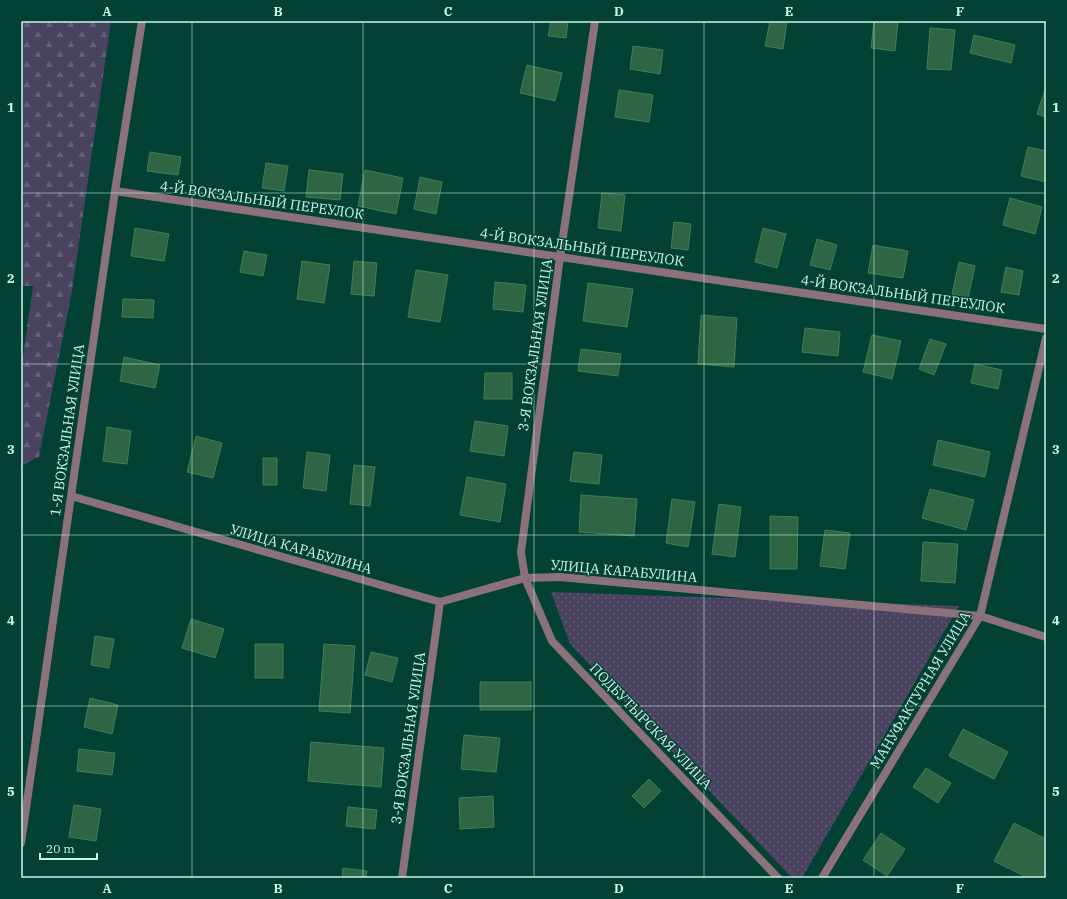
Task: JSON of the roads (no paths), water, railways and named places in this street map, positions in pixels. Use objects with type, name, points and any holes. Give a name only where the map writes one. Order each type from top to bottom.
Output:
[{"type":"street","name":"1-Я ВОКЗАЛЬНАЯ УЛИЦА","points":[[21,844],[115,191],[142,21]]},
{"type":"street","name":"3-Я ВОКЗАЛЬНАЯ УЛИЦА","points":[[525,578],[521,552],[560,257],[595,21]]},
{"type":"street","name":"4-Й ВОКЗАЛЬНЫЙ ПЕРЕУЛОК","points":[[115,191],[1046,329]]},
{"type":"street","name":"МАНУФАКТУРНАЯ УЛИЦА","points":[[822,878],[980,616],[1046,338]]},
{"type":"street","name":"УЛИЦА КАРАБУЛИНА","points":[[71,496],[440,602],[525,578],[560,577],[980,616],[1046,637]]},
{"type":"street","name":"ПОДБУТЫРСКАЯ УЛИЦА","points":[[525,578],[552,640],[778,878]]},
{"type":"street","name":"3-Я ВОКЗАЛЬНАЯ УЛИЦА","points":[[402,878],[440,602]]}]
